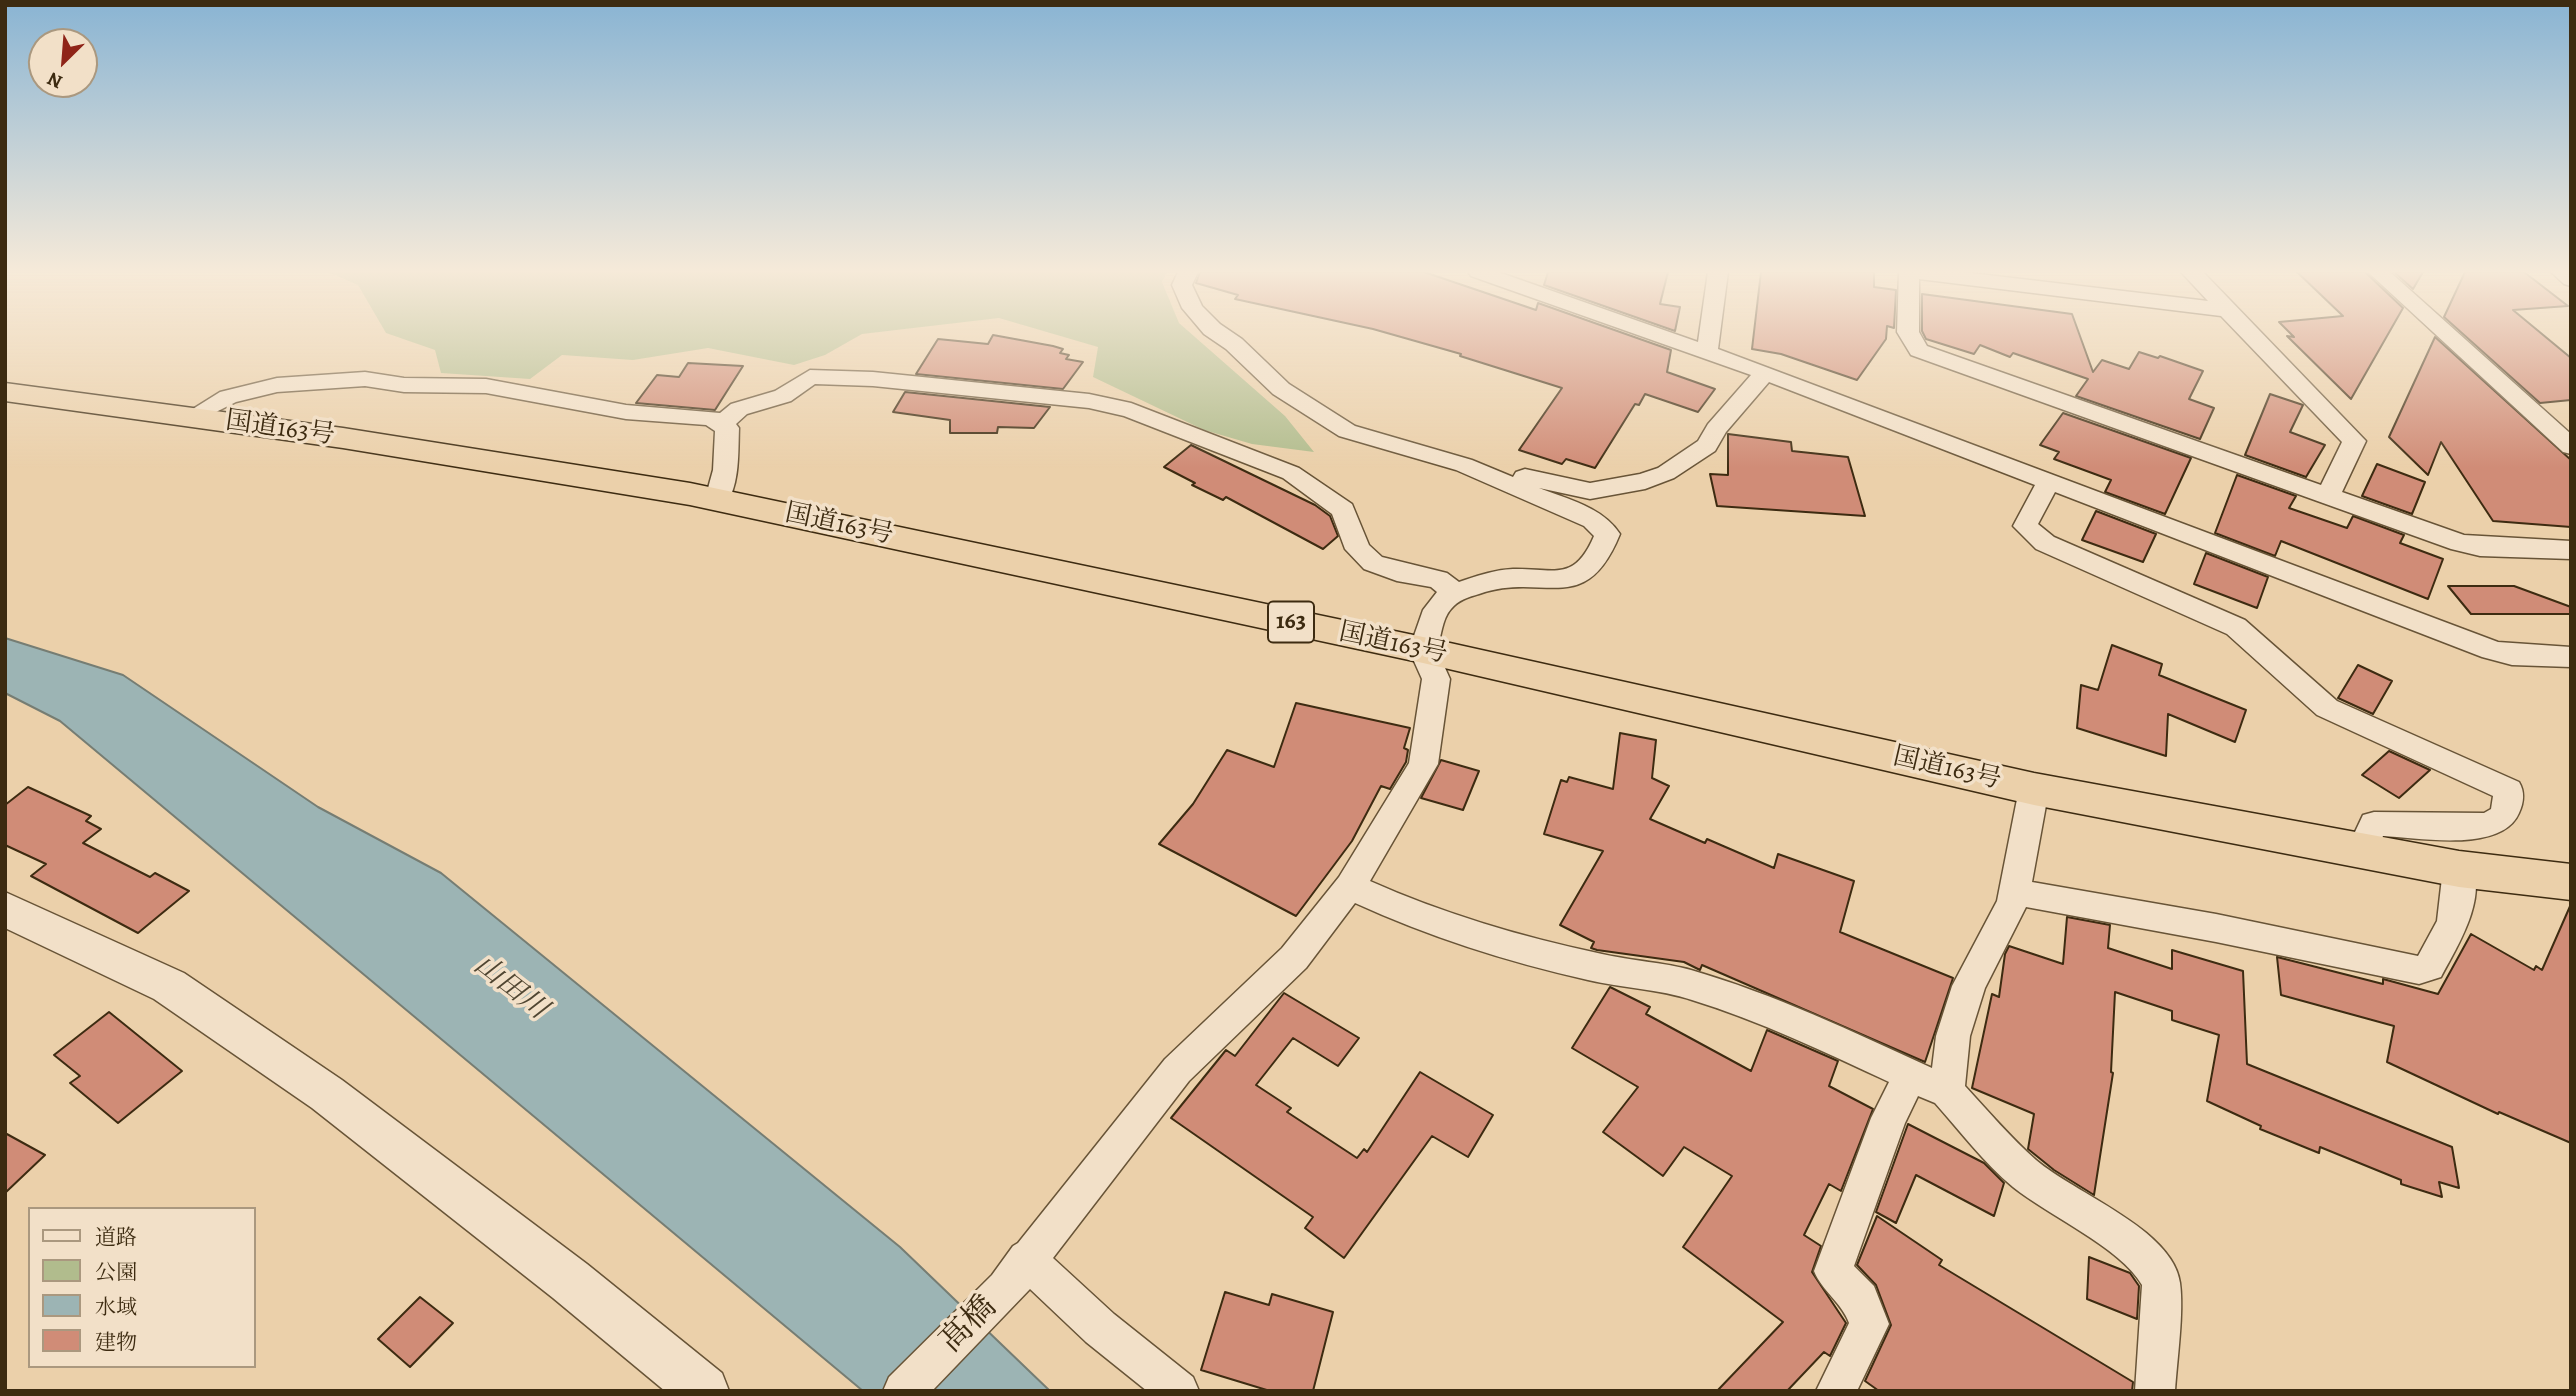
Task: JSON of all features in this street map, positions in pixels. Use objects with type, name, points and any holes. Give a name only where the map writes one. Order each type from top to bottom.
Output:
[{"type":"highway","name":"国道163号","points":[[5,391],[343,438],[717,499],[1423,650],[2034,789],[2459,869],[2571,882]]},
{"type":"street","points":[[1225,337],[1281,389],[1347,430],[1464,465],[1594,520],[1607,534],[1594,563],[1583,574],[1550,582],[1496,579],[1455,592],[1438,606],[1423,650]]},
{"type":"street","points":[[1665,337],[2492,650],[2512,655],[2571,657]]},
{"type":"street","points":[[1707,353],[1709,337]]},
{"type":"street","points":[[1911,337],[1919,350],[2459,543],[2480,548],[2571,550]]},
{"type":"street","points":[[2253,337],[2354,441],[2328,496]]},
{"type":"street","points":[[2450,337],[2571,447]]},
{"type":"street","points":[[1486,475],[1519,476],[1590,491],[1645,481],[1666,473],[1707,446],[1716,429],[1765,373]]},
{"type":"street","points":[[722,423],[739,409],[783,396],[810,377],[914,383],[1089,401],[1131,410],[1291,473],[1343,510],[1358,549],[1373,563],[1397,572],[1437,579],[1455,592]]},
{"type":"street","points":[[192,417],[228,397],[277,385],[316,380],[365,380],[404,385],[486,386],[626,412],[712,418],[727,428],[724,470],[717,499]]},
{"type":"street","points":[[2049,481],[2025,526],[2045,543],[2236,627],[2327,708],[2509,790],[2505,812],[2495,823],[2467,826],[2374,824],[2361,851]]},
{"type":"street","name":"髙橋","points":[[903,1391],[1016,1274],[1177,1070],[1294,957],[1350,886],[1405,799],[1423,764],[1436,679],[1423,650]]},
{"type":"street","points":[[1947,1092],[1953,1036],[1969,986],[2013,902],[2034,789]]},
{"type":"street","points":[[2014,892],[2216,928],[2419,970],[2429,967],[2455,923],[2460,892],[2459,869]]},
{"type":"street","points":[[1350,886],[1386,903],[1521,947],[1608,970],[1689,984],[1821,1033],[1947,1092],[2023,1172],[2061,1201],[2127,1241],[2150,1263],[2161,1282],[2155,1391]]},
{"type":"street","points":[[5,909],[169,986],[327,1094],[570,1281],[704,1391]]},
{"type":"street","points":[[1836,1391],[1869,1324],[1860,1300],[1833,1271],[1889,1118],[1912,1076]]},
{"type":"street","points":[[1016,1274],[1100,1328],[1179,1391]]},
{"type":"green space","points":[[398,337],[856,337],[825,355],[794,365],[708,348],[633,360],[562,355],[530,379],[441,373],[435,350]]},
{"type":"green space","points":[[1064,337],[1195,337],[1285,416],[1314,452],[1252,444],[1204,430],[1093,377],[1098,347]]},
{"type":"water","name":"山田川","points":[[5,638],[123,675],[318,807],[441,873],[900,1247],[1050,1391],[863,1391],[60,721],[5,693]]},
{"type":"building","points":[[992,337],[1005,337],[1053,346],[1063,349],[1060,353],[1069,355],[1066,359],[1083,362],[1063,389],[916,374],[938,339],[988,344]]},
{"type":"building","points":[[1402,337],[1635,337],[1671,350],[1667,372],[1715,389],[1698,412],[1645,394],[1639,405],[1635,404],[1595,468],[1566,459],[1562,464],[1519,450],[1562,388],[1460,356],[1461,354]]},
{"type":"building","points":[[1753,337],[1886,337],[1857,380],[1781,354],[1752,349]]},
{"type":"building","points":[[2080,337],[2093,372],[2102,360],[2129,369],[2139,352],[2158,358],[2160,356],[2203,371],[2189,399],[2214,408],[2200,439],[2076,396],[2088,379],[2013,353],[2010,357],[1980,345],[1974,354],[1926,339]]},
{"type":"building","points":[[2288,337],[2386,337],[2351,399]]},
{"type":"building","points":[[2435,337],[2571,460],[2571,527],[2493,521],[2441,442],[2428,475],[2389,437]]},
{"type":"building","points":[[2466,337],[2546,337],[2571,358],[2571,400],[2540,403]]},
{"type":"building","points":[[688,363],[743,366],[715,410],[636,403],[657,375],[679,377]]},
{"type":"building","points":[[905,392],[1050,407],[1034,428],[998,427],[997,433],[950,433],[950,420],[893,412]]},
{"type":"building","points":[[2270,394],[2303,405],[2290,432],[2325,445],[2306,477],[2245,455]]},
{"type":"building","points":[[2063,413],[2191,458],[2165,514],[2105,492],[2111,480],[2054,459],[2059,452],[2040,445]]},
{"type":"building","points":[[1728,434],[1791,442],[1792,451],[1848,457],[1865,516],[1717,506],[1710,474],[1728,475]]},
{"type":"building","points":[[1191,445],[1315,505],[1330,516],[1338,536],[1323,549],[1226,497],[1223,500],[1192,485],[1195,483],[1164,467]]},
{"type":"building","points":[[2377,464],[2425,482],[2412,514],[2362,496]]},
{"type":"building","points":[[2237,475],[2296,496],[2289,508],[2347,528],[2353,516],[2404,535],[2400,543],[2443,559],[2428,599],[2281,541],[2275,556],[2215,533]]},
{"type":"building","points":[[2096,511],[2156,534],[2143,562],[2082,540]]},
{"type":"building","points":[[2206,553],[2268,577],[2257,608],[2194,584]]},
{"type":"building","points":[[2448,586],[2514,586],[2571,607],[2571,614],[2471,614]]},
{"type":"building","points":[[2112,645],[2162,664],[2159,675],[2246,710],[2235,742],[2168,714],[2166,756],[2077,728],[2081,685],[2098,690]]},
{"type":"building","points":[[2358,665],[2392,681],[2373,714],[2338,698]]},
{"type":"building","points":[[1296,703],[1410,728],[1404,748],[1408,750],[1406,762],[1390,789],[1381,786],[1352,841],[1296,916],[1159,844],[1193,804],[1227,750],[1274,767]]},
{"type":"building","points":[[1620,733],[1656,740],[1652,778],[1669,786],[1650,819],[1705,843],[1707,839],[1774,868],[1778,854],[1854,881],[1840,932],[1953,978],[1925,1062],[1702,965],[1700,970],[1684,962],[1597,950],[1591,948],[1594,942],[1560,925],[1603,851],[1544,834],[1561,780],[1567,782],[1569,777],[1613,789]]},
{"type":"building","points":[[2389,751],[2430,770],[2399,798],[2362,775]]},
{"type":"building","points":[[1441,760],[1479,771],[1463,810],[1421,798]]},
{"type":"building","points":[[28,787],[91,816],[86,821],[101,829],[83,843],[150,877],[155,873],[189,891],[138,933],[31,876],[46,864],[5,845],[5,805]]},
{"type":"building","points":[[2571,904],[2571,1143],[2499,1112],[2498,1114],[2387,1062],[2394,1026],[2281,995],[2277,957],[2383,984],[2383,979],[2438,994],[2471,934],[2534,970],[2536,966],[2542,970]]},
{"type":"building","points":[[2067,917],[2110,925],[2108,948],[2172,969],[2172,950],[2243,971],[2247,1064],[2452,1147],[2459,1188],[2439,1182],[2442,1197],[2401,1184],[2401,1180],[2320,1147],[2319,1153],[2260,1129],[2261,1126],[2207,1101],[2219,1035],[2172,1020],[2172,1011],[2115,992],[2113,1073],[2094,1195],[2054,1170],[2028,1149],[2034,1114],[1972,1088],[1992,994],[1999,997],[2005,954],[2009,946],[2063,964]]},
{"type":"building","points":[[1610,987],[1650,1007],[1646,1014],[1751,1071],[1767,1030],[1838,1061],[1829,1086],[1873,1109],[1841,1191],[1829,1184],[1804,1235],[1821,1246],[1812,1272],[1846,1323],[1830,1356],[1824,1352],[1787,1391],[1717,1391],[1783,1322],[1683,1247],[1732,1176],[1684,1147],[1663,1176],[1603,1132],[1638,1087],[1572,1048]]},
{"type":"building","points":[[1284,993],[1359,1038],[1338,1066],[1293,1038],[1256,1085],[1291,1108],[1287,1112],[1357,1158],[1364,1149],[1367,1152],[1420,1072],[1493,1115],[1468,1157],[1432,1136],[1344,1258],[1305,1228],[1313,1217],[1171,1118],[1226,1050],[1235,1056]]},
{"type":"building","points":[[109,1012],[182,1071],[118,1123],[70,1083],[80,1076],[54,1055]]},
{"type":"building","points":[[1908,1124],[1984,1163],[2004,1183],[1994,1216],[1916,1175],[1896,1223],[1876,1212]]},
{"type":"building","points":[[5,1133],[45,1155],[5,1193]]},
{"type":"building","points":[[1877,1216],[1942,1260],[1939,1265],[2133,1382],[2132,1391],[1879,1391],[1865,1381],[1891,1325],[1876,1285],[1857,1265]]},
{"type":"building","points":[[2089,1257],[2130,1273],[2139,1286],[2137,1319],[2087,1299]]},
{"type":"building","points":[[1225,1292],[1269,1305],[1272,1294],[1333,1312],[1313,1391],[1270,1391],[1201,1370]]},
{"type":"building","points":[[420,1297],[453,1323],[410,1367],[378,1339]]}]
